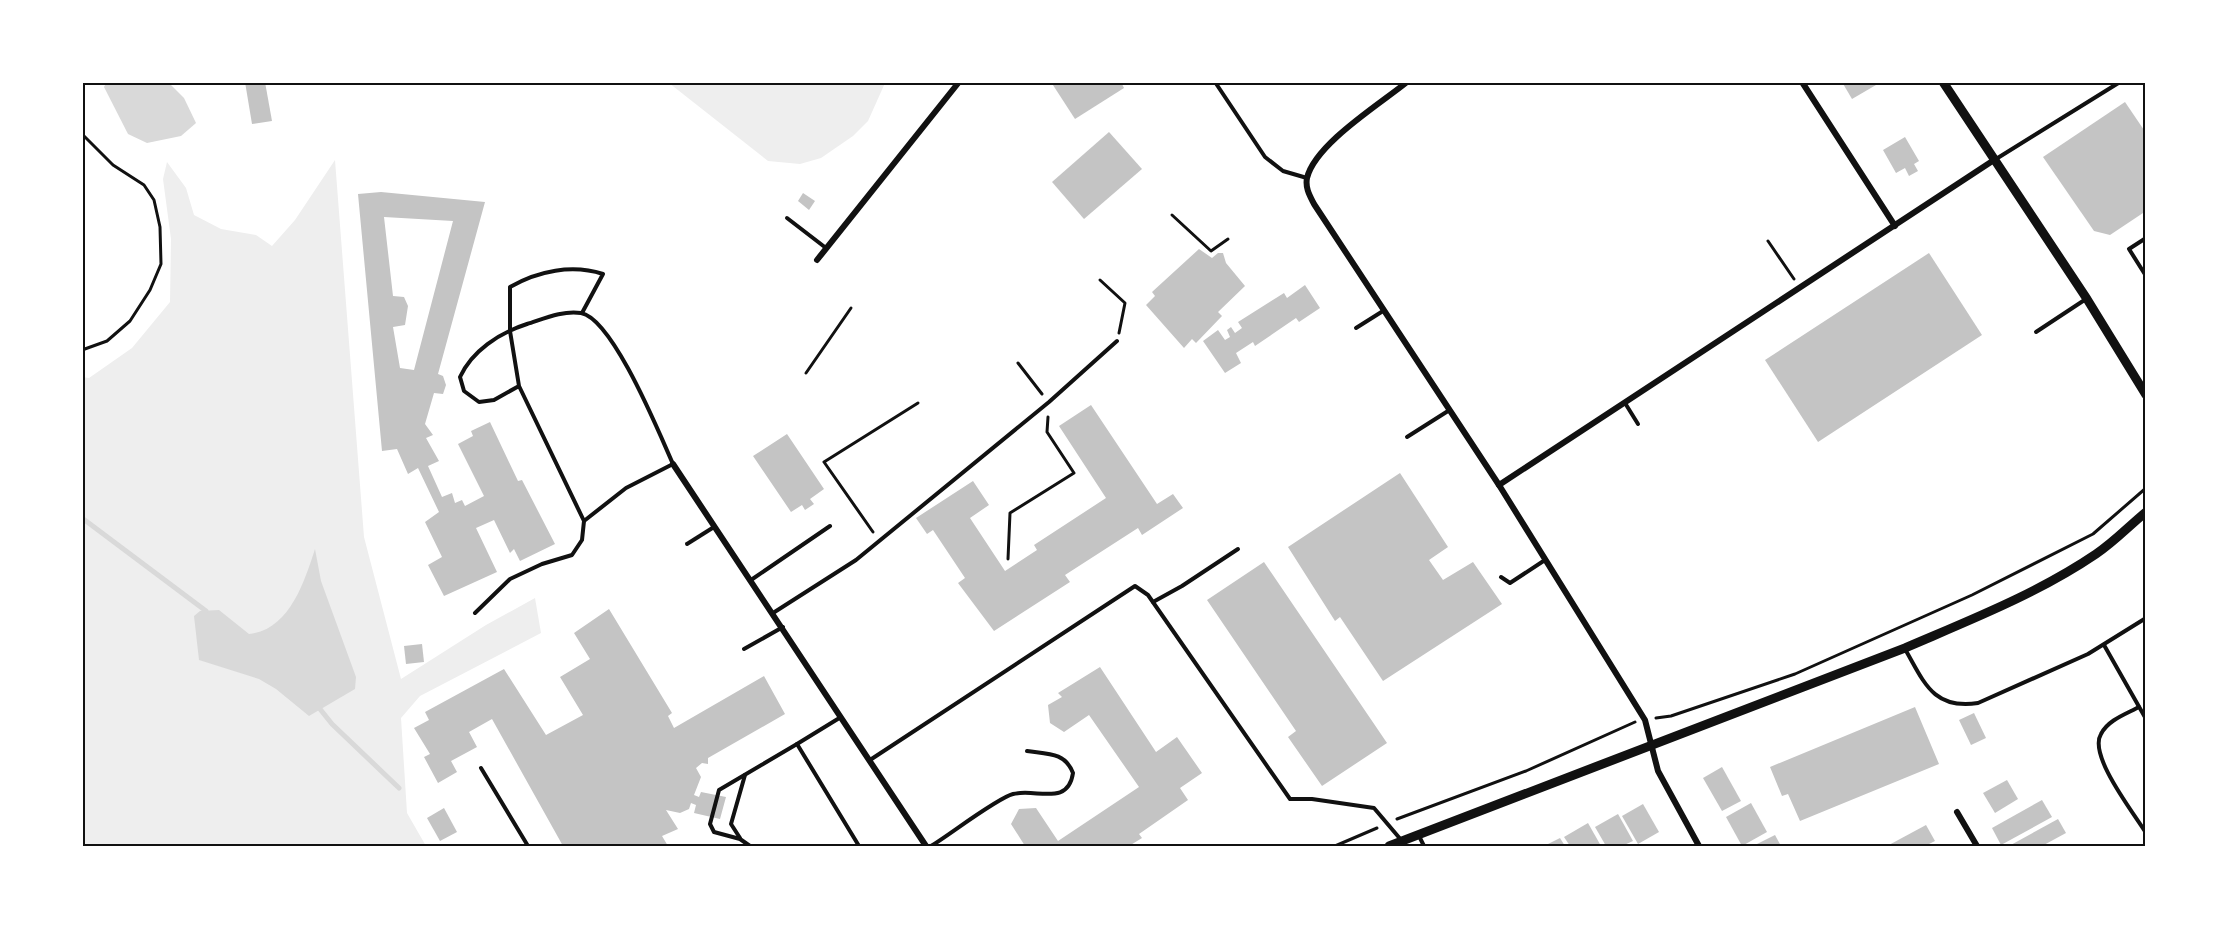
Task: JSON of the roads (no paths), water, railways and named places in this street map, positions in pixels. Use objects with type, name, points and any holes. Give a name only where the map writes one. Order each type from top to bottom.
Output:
[{"type":"street","points":[[817,260],[959,82]]},
{"type":"street","points":[[1802,82],[1895,226]]},
{"type":"street","points":[[1944,82],[2087,299],[2145,395]]},
{"type":"street","points":[[1406,83],[1329,145],[1314,164],[1307,178],[1306,189],[1448,411],[1499,485],[1645,720],[1658,771],[1699,846]]},
{"type":"street","points":[[1499,485],[1994,160]]},
{"type":"street","points":[[673,464],[929,846]]},
{"type":"street","points":[[1389,846],[1905,648],[2051,582],[2098,553],[2145,512]]},
{"type":"street","points":[[1957,812],[1977,846]]},
{"type":"lane","points":[[1215,82],[1265,157],[1283,171],[1307,178]]},
{"type":"lane","points":[[1994,160],[2120,82]]},
{"type":"lane","points":[[786,218],[826,248]]},
{"type":"lane","points":[[2145,238],[2129,249],[2145,276]]},
{"type":"lane","points":[[475,613],[510,579],[542,564],[572,555],[582,540],[584,521],[519,386],[510,331],[510,287],[523,279],[565,269],[589,270],[603,274],[582,314]]},
{"type":"lane","points":[[2036,332],[2087,299]]},
{"type":"lane","points":[[1356,328],[1383,311]]},
{"type":"lane","points":[[519,386],[494,400],[479,402],[464,391],[460,377],[476,352],[510,331],[546,318],[564,314],[582,314],[594,320],[607,334],[624,361],[673,464],[626,488],[584,521]]},
{"type":"lane","points":[[773,613],[856,560],[1049,402],[1118,341]]},
{"type":"lane","points":[[1625,403],[1638,424]]},
{"type":"lane","points":[[1407,437],[1448,411]]},
{"type":"lane","points":[[687,544],[715,526]]},
{"type":"lane","points":[[751,580],[830,526]]},
{"type":"lane","points":[[1153,602],[1238,549]]},
{"type":"lane","points":[[1501,577],[1510,583],[1545,560]]},
{"type":"lane","points":[[870,760],[1135,586],[1153,602],[1290,799],[1312,799],[1374,808],[1389,823],[1402,842]]},
{"type":"lane","points":[[1905,648],[1931,693],[1953,704],[1969,705],[1978,703],[2104,645],[2145,618]]},
{"type":"lane","points":[[744,649],[783,627]]},
{"type":"lane","points":[[2104,645],[2145,719]]},
{"type":"lane","points":[[2139,707],[2106,727],[2100,734],[2098,752],[2145,833]]},
{"type":"lane","points":[[750,846],[740,839],[714,832],[710,824],[719,790],[841,716]]},
{"type":"lane","points":[[797,744],[859,846]]},
{"type":"lane","points":[[929,846],[1011,795],[1059,795],[1067,790],[1073,773],[1069,762],[1058,755],[1027,751]]},
{"type":"lane","points":[[481,768],[528,846]]},
{"type":"lane","points":[[740,839],[731,824],[745,774]]},
{"type":"lane","points":[[1419,836],[1424,846]]},
{"type":"waterway","points":[[82,518],[206,611]]},
{"type":"waterway","points":[[320,709],[332,724],[399,788]]}]
